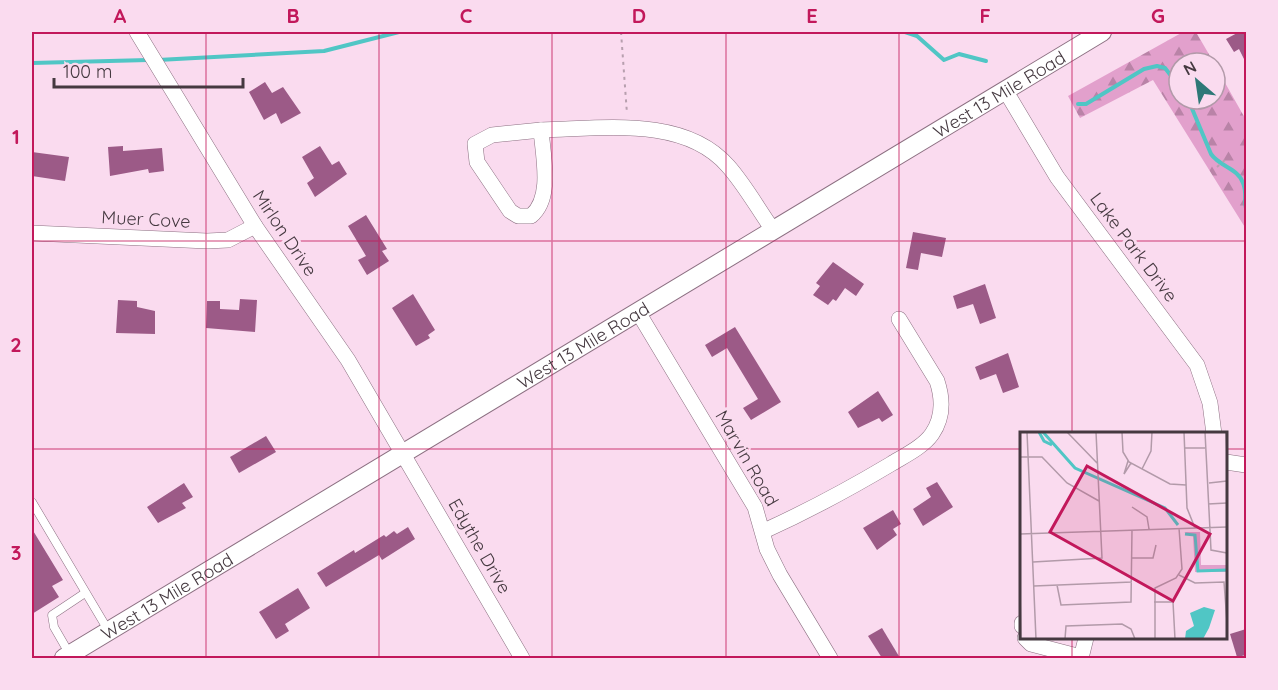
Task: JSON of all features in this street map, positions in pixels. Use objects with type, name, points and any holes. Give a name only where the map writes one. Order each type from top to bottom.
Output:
[{"type":"street","name":"Mirlon Drive","points":[[137,32],[255,226],[348,360],[404,453]]},
{"type":"street","name":"West 13 Mile Road","points":[[67,657],[1102,32]]},
{"type":"street","name":"Lake Park Drive","points":[[1005,90],[1057,177],[1197,364],[1210,403],[1214,432]]},
{"type":"street","points":[[541,130],[543,198],[540,209],[531,216],[518,216],[510,211],[477,162],[475,144],[492,135],[541,130],[628,128],[666,132],[701,143],[728,166],[772,230]]},
{"type":"street","name":"Muer Cove","points":[[32,233],[207,241],[228,240],[255,226]]},
{"type":"street","name":"Marvin Road","points":[[638,312],[755,507],[764,531],[767,549],[830,658]]},
{"type":"street","points":[[764,531],[825,504],[903,457],[932,434],[941,409],[940,392],[931,371],[899,319]]},
{"type":"street","name":"Edythe Drive","points":[[404,453],[522,658]]},
{"type":"street","points":[[1227,462],[1246,465]]},
{"type":"street","points":[[1026,639],[1031,644],[1081,658],[1086,639]]},
{"type":"lane","points":[[32,502],[109,631]]},
{"type":"lane","points":[[67,657],[54,627],[52,615],[85,593]]},
{"type":"path","points":[[621,32],[628,128]]},
{"type":"path","points":[[1217,166],[1225,160]]},
{"type":"green space","points":[[1183,32],[1196,32],[1207,51],[1167,51],[1167,102],[1153,80],[1080,118],[1068,96]]},
{"type":"green space","points":[[1227,86],[1246,120],[1246,229],[1172,111],[1227,111]]},
{"type":"building","points":[[1239,32],[1246,32],[1246,63],[1239,49],[1234,52],[1226,39]]},
{"type":"building","points":[[265,82],[272,93],[283,87],[301,113],[281,124],[276,113],[264,120],[249,92]]},
{"type":"building","points":[[123,146],[123,151],[162,148],[164,171],[149,173],[148,169],[110,176],[108,147]]},
{"type":"building","points":[[320,146],[332,165],[339,161],[347,174],[315,197],[307,183],[314,178],[302,157]]},
{"type":"building","points":[[32,152],[69,157],[65,181],[32,176]]},
{"type":"building","points":[[366,215],[387,249],[382,251],[389,261],[367,275],[358,260],[366,256],[348,226]]},
{"type":"building","points":[[913,232],[946,238],[942,257],[921,253],[918,270],[906,268]]},
{"type":"building","points":[[833,262],[864,284],[856,296],[845,288],[836,301],[833,299],[828,305],[813,295],[820,286],[816,283]]},
{"type":"building","points":[[985,284],[996,318],[980,324],[973,304],[957,309],[953,296]]},
{"type":"building","points":[[413,294],[435,330],[428,335],[430,338],[416,346],[392,308]]},
{"type":"building","points":[[240,299],[257,300],[255,332],[206,328],[207,301],[220,301],[220,309],[239,310]]},
{"type":"building","points":[[118,300],[137,301],[137,307],[155,311],[155,334],[116,333]]},
{"type":"building","points":[[735,327],[781,402],[751,420],[743,408],[758,399],[727,348],[712,357],[705,345]]},
{"type":"building","points":[[1008,353],[1019,387],[1003,393],[996,374],[980,380],[975,367]]},
{"type":"building","points":[[878,391],[893,415],[882,422],[879,418],[858,428],[848,412]]},
{"type":"building","points":[[266,436],[276,452],[239,473],[230,457]]},
{"type":"building","points":[[937,482],[953,507],[923,526],[913,509],[931,497],[926,488]]},
{"type":"building","points":[[184,483],[193,497],[182,503],[186,508],[158,523],[147,507]]},
{"type":"building","points":[[893,510],[901,524],[893,529],[897,535],[877,550],[863,528]]},
{"type":"building","points":[[408,527],[415,539],[382,560],[379,555],[326,587],[317,573],[354,550],[355,553],[384,535],[386,537],[394,531],[397,534]]},
{"type":"building","points":[[32,529],[63,580],[52,586],[59,597],[32,614]]},
{"type":"building","points":[[298,588],[310,608],[285,624],[289,631],[276,639],[259,612]]},
{"type":"building","points":[[882,628],[900,658],[882,658],[868,636]]},
{"type":"building","points":[[1246,629],[1246,655],[1237,657],[1230,634]]},
{"type":"waterway","points":[[158,60],[324,51],[399,32]]},
{"type":"waterway","points":[[905,32],[917,36],[944,60],[959,54],[986,61]]},
{"type":"waterway","points":[[32,63],[148,60]]},
{"type":"waterway","points":[[1078,104],[1086,104],[1144,69],[1157,66],[1167,71]]},
{"type":"waterway","points":[[1193,111],[1211,154],[1241,178],[1245,190],[1246,208]]}]
